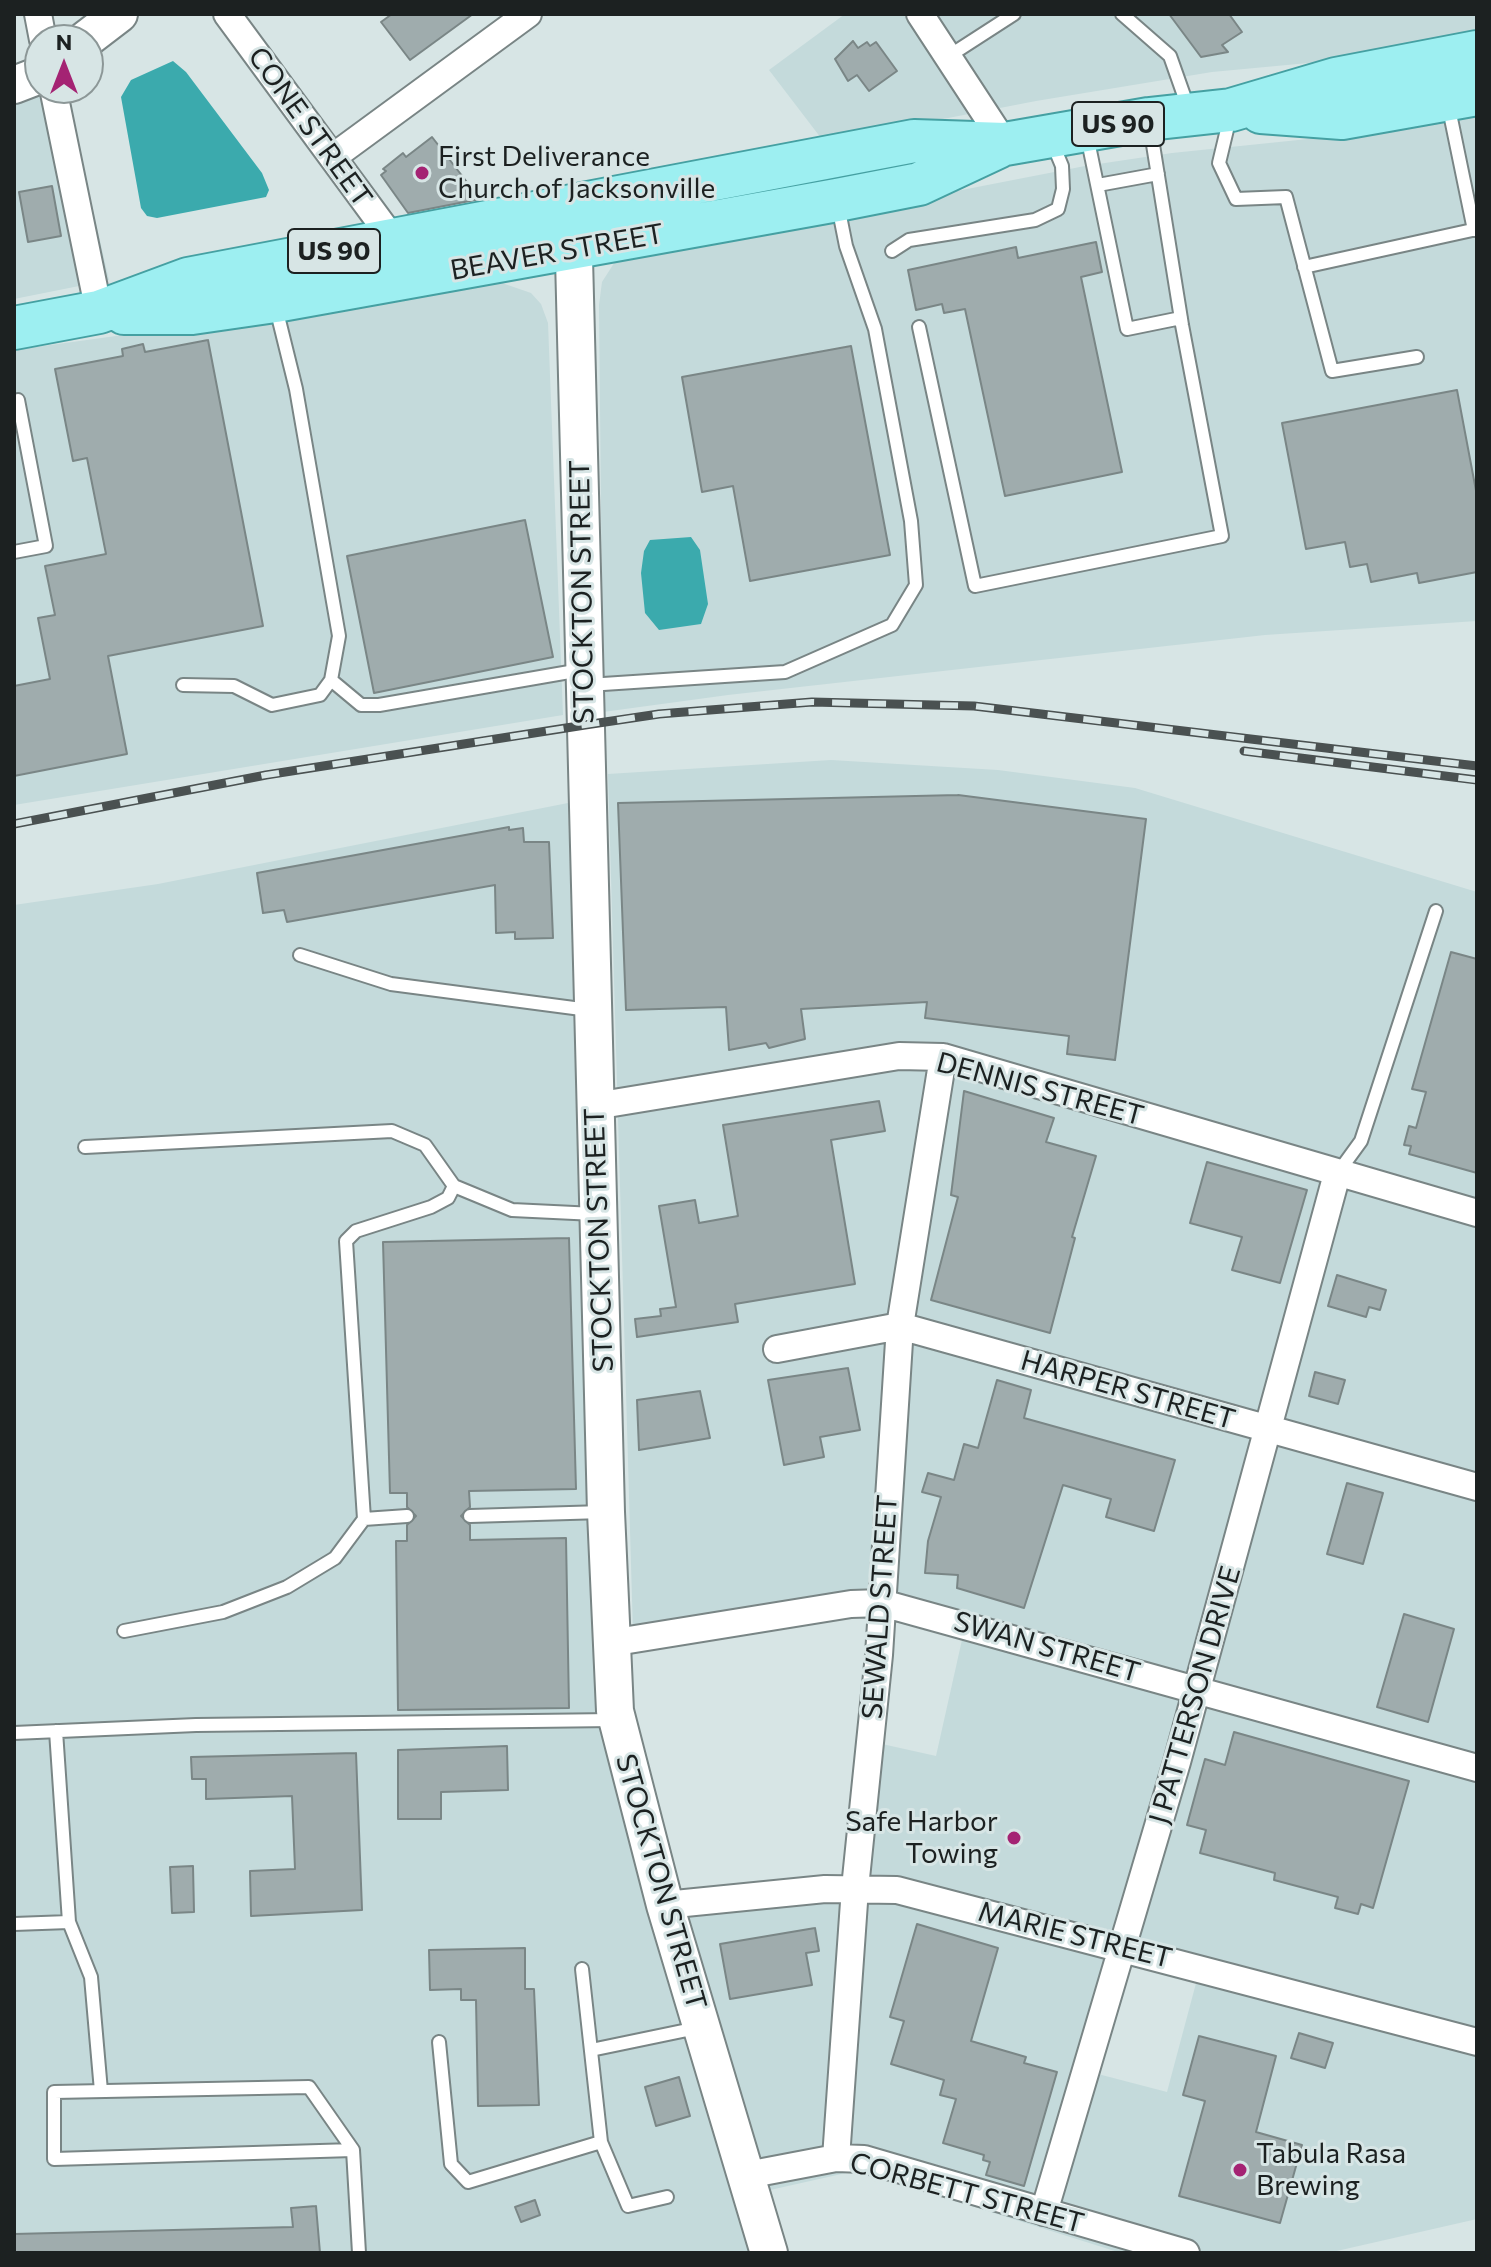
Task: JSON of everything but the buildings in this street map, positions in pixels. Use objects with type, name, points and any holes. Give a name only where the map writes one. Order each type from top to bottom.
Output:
[{"type":"main road","name":"BEAVER STREET","points":[[1231,110],[1336,79],[1477,52]]},
{"type":"main road","name":"BEAVER STREET","points":[[272,282],[392,239],[914,141],[1005,144],[1149,119],[1231,110],[1342,118],[1462,97]]},
{"type":"main road","name":"BEAVER STREET","points":[[14,328],[99,312],[188,279],[272,282],[423,276],[574,250],[919,184],[1005,144]]},
{"type":"main road","name":"STOCKTON STREET","points":[[572,206],[606,1512],[610,1643],[617,1720],[665,1905],[769,2253]]},
{"type":"street","name":"CONE STREET","points":[[227,14],[392,239],[423,276]]},
{"type":"street","points":[[333,157],[528,14]]},
{"type":"street","points":[[933,18],[949,56],[1005,144]]},
{"type":"street","points":[[56,104],[99,312]]},
{"type":"street","name":"DENNIS STREET","points":[[595,1106],[899,1056],[943,1057],[1477,1213]]},
{"type":"street","name":"SEWALD STREET","points":[[836,2158],[855,1888],[882,1603],[900,1326],[943,1057]]},
{"type":"street","name":"J PATTERSON DRIVE","points":[[1044,2212],[1197,1690],[1337,1174]]},
{"type":"street","name":"HARPER STREET","points":[[777,1349],[900,1326],[1477,1487]]},
{"type":"street","name":"SWAN STREET","points":[[610,1643],[851,1604],[882,1603],[1477,1768]]},
{"type":"street","name":"MARIE STREET","points":[[665,1905],[855,1888],[897,1890],[1477,2042]]},
{"type":"street","name":"CORBETT STREET","points":[[747,2175],[836,2158],[864,2159],[1186,2253]]},
{"type":"lane","points":[[949,56],[1014,14]]},
{"type":"lane","points":[[1122,14],[1170,56],[1191,114]]},
{"type":"lane","points":[[1304,267],[1476,230],[1461,166],[1462,97]]},
{"type":"lane","points":[[1231,110],[1219,163],[1236,199],[1286,197],[1332,371],[1417,357]]},
{"type":"lane","points":[[919,327],[975,586],[1222,536],[1181,318],[1149,119]]},
{"type":"lane","points":[[1068,132],[1098,185],[1127,329],[1181,318]]},
{"type":"lane","points":[[892,251],[909,240],[1035,220],[1058,209],[1068,132]]},
{"type":"lane","points":[[1461,166],[1477,164]]},
{"type":"lane","points":[[1098,185],[1158,174]]},
{"type":"lane","points":[[331,680],[361,705],[379,705],[584,677],[785,672],[892,625],[916,585],[911,521],[875,329],[846,246],[837,200]]},
{"type":"lane","points":[[183,685],[234,686],[272,705],[320,695],[331,680],[339,636],[296,389],[272,282]]},
{"type":"lane","points":[[14,401],[18,400],[46,546],[14,552]]},
{"type":"lane","points":[[1337,1174],[1361,1141],[1436,911]]},
{"type":"lane","points":[[300,955],[391,984],[593,1011]]},
{"type":"lane","points":[[85,1147],[392,1131],[425,1145],[454,1186],[512,1210],[598,1214]]},
{"type":"lane","points":[[124,1631],[223,1612],[287,1587],[335,1558],[364,1519],[346,1241],[356,1231],[431,1207],[448,1198],[454,1186]]},
{"type":"lane","points":[[470,1516],[606,1512]]},
{"type":"lane","points":[[364,1519],[407,1516]]},
{"type":"lane","points":[[14,1733],[196,1725],[617,1720]]},
{"type":"lane","points":[[56,1731],[69,1922],[91,1977],[101,2091]]},
{"type":"lane","points":[[14,1924],[69,1922]]},
{"type":"lane","points":[[582,1969],[601,2142],[628,2206],[667,2197]]},
{"type":"lane","points":[[591,2050],[702,2026]]},
{"type":"lane","points":[[439,2042],[451,2164],[468,2182],[601,2142]]},
{"type":"lane","points":[[353,2150],[54,2159],[54,2092],[309,2087],[353,2150],[359,2253]]},
{"type":"shaded area","points":[[845,14],[903,14],[910,23],[922,14],[1477,14],[1477,33],[1319,62],[1212,72],[1036,101],[824,142],[769,70]]},
{"type":"shaded area","points":[[24,96],[24,104],[69,104],[109,280],[14,299],[14,98]]},
{"type":"shaded area","points":[[1477,110],[1477,621],[1265,635],[728,695],[603,712],[599,305],[602,282],[618,257],[1085,166],[1172,153],[1308,139]]},
{"type":"shaded area","points":[[502,283],[531,293],[541,304],[548,323],[563,715],[14,805],[14,350]]},
{"type":"shaded area","points":[[831,760],[998,770],[1135,788],[1477,892],[1477,2219],[1328,2253],[1121,2253],[867,2173],[846,2173],[770,2190],[681,1894],[871,1876],[882,1744],[936,1756],[968,1613],[891,1598],[633,1633],[608,774]],"holes":[[[1120,1933],[1203,1957],[1167,2092],[1075,2068]]]},
{"type":"shaded area","points":[[568,803],[586,1485],[597,1683],[605,1740],[644,1901],[749,2253],[14,2253],[14,905],[158,884]]},
{"type":"water","points":[[173,61],[186,72],[262,173],[269,190],[266,197],[157,218],[147,216],[141,208],[121,97],[131,80]]},
{"type":"water","points":[[691,537],[700,550],[708,604],[701,624],[659,630],[645,613],[641,573],[644,551],[650,540]]},
{"type":"railway","points":[[14,824],[266,775],[585,725],[659,714],[812,702],[974,706],[1477,766]]},
{"type":"railway","points":[[1244,751],[1477,780]]},
{"type":"place","name":"First Deliverance Church of Jacksonville","points":[[422,173]]},
{"type":"place","name":"Safe Harbor Towing","points":[[1014,1838]]},
{"type":"place","name":"Tabula Rasa Brewing","points":[[1240,2170]]}]
